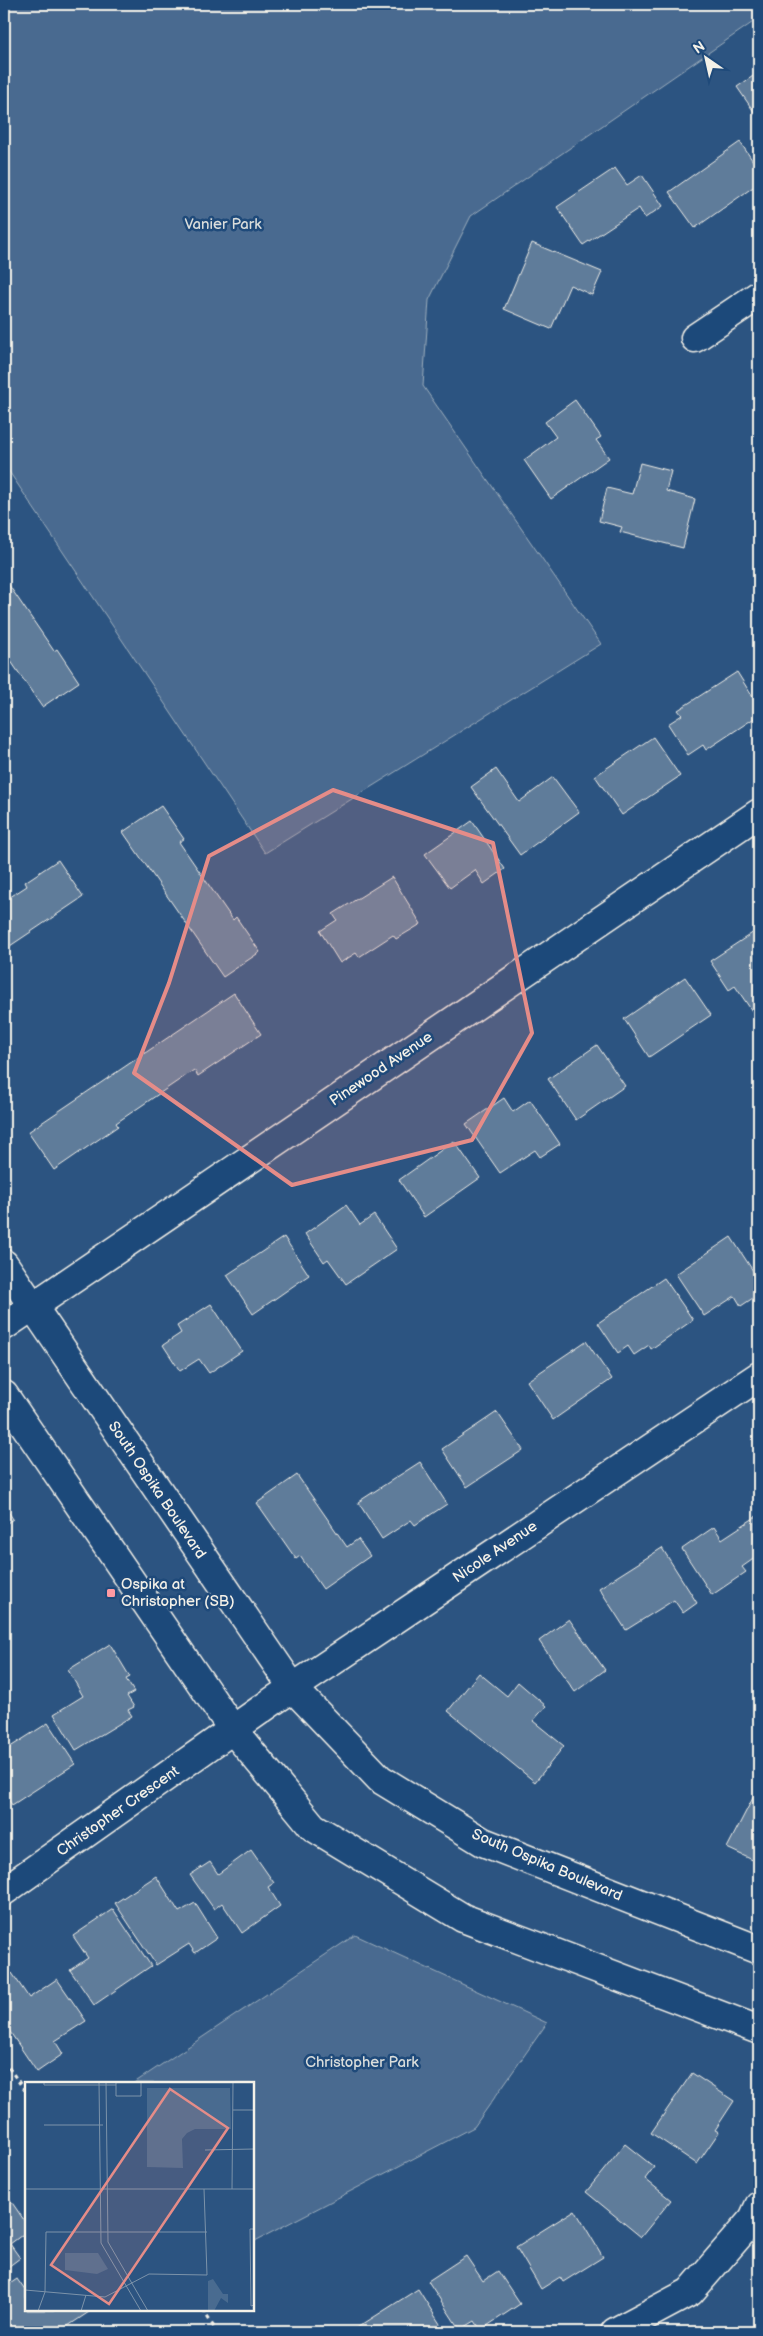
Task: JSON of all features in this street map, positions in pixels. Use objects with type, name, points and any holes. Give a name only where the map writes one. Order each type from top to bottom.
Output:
[{"type":"street","points":[[695,338],[759,295]]},
{"type":"street","name":"Pinewood Avenue","points":[[4,1326],[759,813]]},
{"type":"street","name":"South Ospika Boulevard","points":[[4,1264],[293,1688],[380,1779],[483,1842],[759,1950]]},
{"type":"street","name":"Nicole Avenue","points":[[233,1730],[759,1376]]},
{"type":"street","points":[[4,1395],[233,1730],[313,1827],[463,1918],[759,2030]]},
{"type":"street","name":"Christopher Crescent","points":[[4,1891],[233,1730]]},
{"type":"street","points":[[615,2332],[690,2292],[753,2219],[759,2206]]},
{"type":"path","points":[[4,2061],[25,2091]]},
{"type":"path","points":[[204,2311],[217,2332]]},
{"type":"highlighted area","points":[[333,790],[493,843],[532,1033],[472,1140],[292,1185],[134,1073],[169,983],[209,856]]},
{"type":"green space","name":"Vanier Park","points":[[4,4],[759,4],[759,18],[471,216],[429,300],[423,386],[601,644],[265,853],[4,464]]},
{"type":"green space","name":"Christopher Park","points":[[355,1935],[547,2023],[474,2127],[254,2241],[254,2082],[135,2082]]},
{"type":"building","points":[[759,72],[759,119],[737,87]]},
{"type":"building","points":[[740,142],[759,170],[759,183],[695,228],[669,192]]},
{"type":"building","points":[[615,168],[627,185],[642,175],[663,206],[645,218],[639,208],[583,245],[557,207]]},
{"type":"building","points":[[532,243],[602,272],[592,295],[570,285],[551,329],[504,309]]},
{"type":"building","points":[[575,400],[601,437],[596,440],[609,458],[551,499],[524,460],[556,437],[545,422]]},
{"type":"building","points":[[640,463],[671,471],[666,491],[695,499],[683,548],[620,532],[622,527],[599,521],[607,488],[632,494]]},
{"type":"building","points":[[4,578],[54,651],[57,649],[79,682],[42,707],[4,651]]},
{"type":"building","points":[[737,672],[759,707],[759,715],[706,750],[703,745],[688,755],[668,724],[682,715],[678,710]]},
{"type":"building","points":[[653,737],[680,776],[622,815],[595,776]]},
{"type":"building","points":[[496,769],[519,802],[553,777],[579,812],[520,855],[471,787]]},
{"type":"building","points":[[161,806],[184,839],[179,842],[233,920],[236,917],[260,952],[223,977],[123,832]]},
{"type":"building","points":[[472,821],[505,869],[484,884],[475,870],[450,888],[425,854]]},
{"type":"building","points":[[58,860],[83,897],[4,950],[4,901],[27,886],[25,882]]},
{"type":"building","points":[[392,877],[421,924],[396,939],[393,935],[359,957],[356,953],[340,963],[320,931],[337,920],[333,914]]},
{"type":"building","points":[[754,932],[759,940],[759,1006],[752,1011],[735,986],[729,990],[710,961]]},
{"type":"building","points":[[685,977],[711,1015],[649,1057],[624,1019]]},
{"type":"building","points":[[234,993],[261,1034],[198,1076],[194,1070],[116,1123],[118,1126],[54,1170],[28,1132]]},
{"type":"building","points":[[597,1045],[625,1086],[576,1120],[548,1079]]},
{"type":"building","points":[[504,1098],[513,1112],[530,1100],[560,1144],[540,1157],[535,1150],[500,1173],[466,1124]]},
{"type":"building","points":[[454,1141],[480,1178],[424,1217],[399,1180]]},
{"type":"building","points":[[346,1205],[360,1225],[374,1215],[397,1249],[346,1284],[328,1259],[324,1262],[305,1234]]},
{"type":"building","points":[[284,1237],[309,1275],[253,1314],[227,1275]]},
{"type":"building","points":[[731,1237],[759,1280],[759,1294],[741,1306],[735,1296],[704,1316],[676,1274]]},
{"type":"building","points":[[664,1278],[693,1320],[651,1349],[649,1345],[634,1355],[628,1346],[618,1353],[598,1323]]},
{"type":"building","points":[[211,1304],[242,1351],[209,1373],[199,1359],[180,1371],[163,1345],[181,1333],[177,1326]]},
{"type":"building","points":[[586,1341],[612,1379],[553,1420],[527,1381]]},
{"type":"building","points":[[497,1412],[523,1450],[467,1487],[442,1449]]},
{"type":"building","points":[[420,1462],[447,1504],[415,1525],[411,1520],[382,1539],[358,1502]]},
{"type":"building","points":[[297,1475],[347,1547],[358,1539],[370,1556],[323,1589],[300,1556],[296,1559],[257,1503]]},
{"type":"building","points":[[4,1505],[13,1519],[4,1525]]},
{"type":"building","points":[[757,1516],[759,1520],[759,1555],[742,1567],[746,1572],[712,1595],[682,1549],[714,1527],[722,1539]]},
{"type":"building","points":[[662,1548],[697,1603],[683,1613],[674,1600],[626,1630],[599,1588]]},
{"type":"building","points":[[569,1619],[605,1670],[575,1692],[539,1641]]},
{"type":"building","points":[[110,1644],[130,1677],[126,1679],[134,1692],[127,1696],[134,1707],[128,1710],[132,1716],[76,1750],[54,1714],[83,1696],[68,1670]]},
{"type":"building","points":[[479,1673],[507,1696],[518,1682],[546,1706],[533,1721],[564,1746],[535,1782],[448,1711]]},
{"type":"building","points":[[48,1723],[75,1764],[12,1805],[4,1793],[4,1751]]},
{"type":"building","points":[[756,1792],[759,1794],[759,1863],[727,1848]]},
{"type":"building","points":[[251,1850],[274,1883],[268,1887],[280,1906],[242,1933],[222,1903],[214,1909],[190,1875],[210,1862],[218,1874]]},
{"type":"building","points":[[156,1876],[179,1912],[195,1903],[217,1938],[195,1953],[189,1944],[156,1965],[115,1903]]},
{"type":"building","points":[[113,1909],[151,1966],[94,2005],[70,1970],[88,1958],[73,1936]]},
{"type":"building","points":[[12,1973],[29,1998],[57,1979],[86,2021],[55,2041],[63,2054],[37,2072],[4,2023],[4,1979]]},
{"type":"building","points":[[692,2073],[734,2101],[715,2130],[719,2132],[697,2164],[651,2133]]},
{"type":"building","points":[[625,2144],[654,2167],[645,2179],[671,2200],[641,2237],[586,2192]]},
{"type":"building","points":[[4,2191],[25,2222],[25,2233],[10,2244],[20,2258],[4,2270]]},
{"type":"building","points":[[575,2210],[603,2257],[563,2282],[560,2277],[541,2289],[516,2247]]},
{"type":"building","points":[[466,2256],[483,2281],[498,2271],[520,2304],[481,2330],[475,2321],[460,2330],[428,2281]]},
{"type":"building","points":[[17,2279],[25,2288],[25,2311],[89,2312],[59,2332],[30,2332],[28,2330],[25,2332],[10,2332],[4,2323],[4,2288]]},
{"type":"building","points":[[418,2289],[445,2332],[352,2332],[352,2331]]},
{"type":"place","name":"Ospika at Christopher (SB)","points":[[111,1593]]}]
